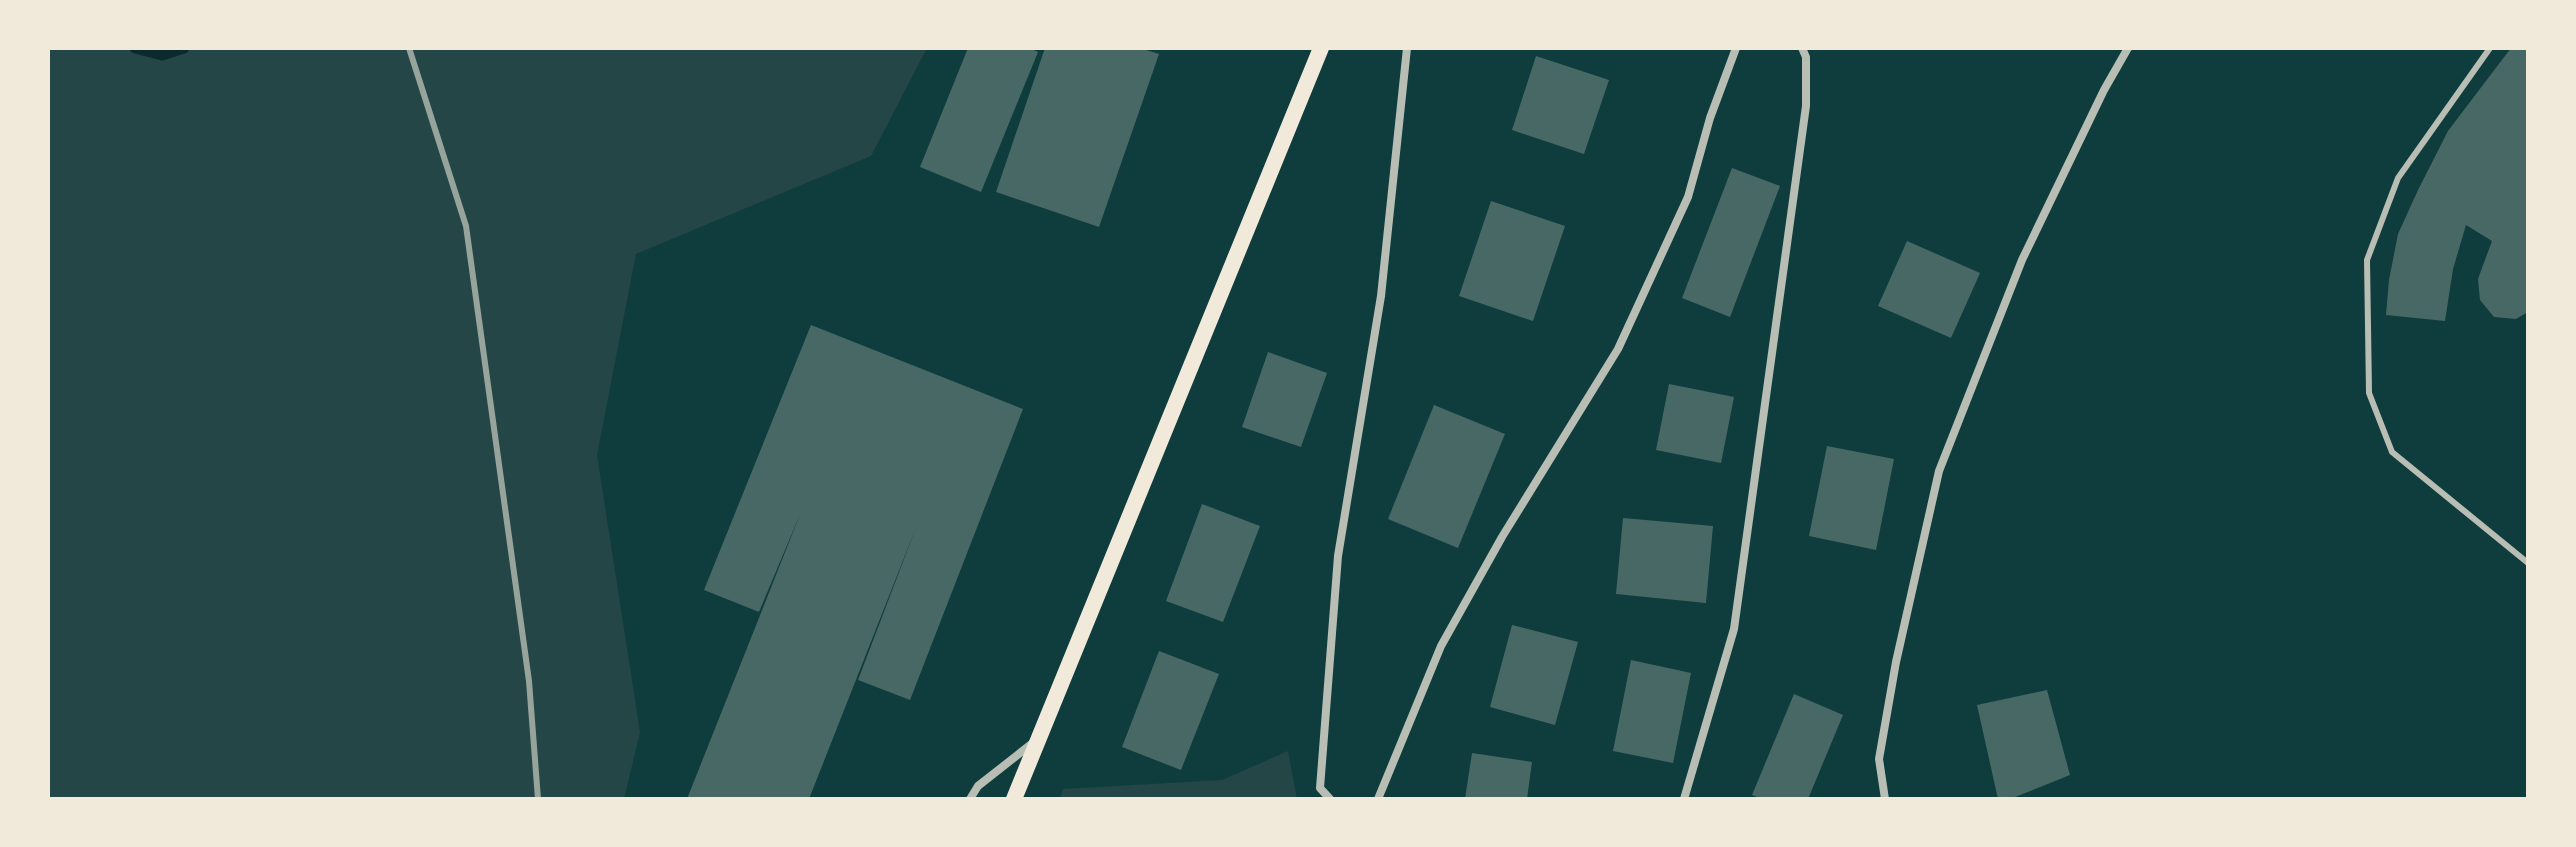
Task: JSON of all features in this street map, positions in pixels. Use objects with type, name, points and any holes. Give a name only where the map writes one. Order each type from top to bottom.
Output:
[{"type":"main road","points":[[1014,799],[1321,48]]},
{"type":"street","points":[[1330,799],[1320,788],[1338,556],[1381,296],[1407,48]]},
{"type":"street","points":[[1378,799],[1441,646],[1502,537],[1618,349],[1688,197],[1710,118],[1736,48]]},
{"type":"street","points":[[1684,799],[1734,629],[1806,106],[1806,57],[1802,48]]},
{"type":"street","points":[[1885,799],[1879,759],[1896,662],[1939,471],[2022,260],[2104,90],[2128,48]]},
{"type":"street","points":[[970,799],[978,786],[1038,739]]},
{"type":"lane","points":[[2490,48],[2398,178],[2367,260],[2369,393],[2392,452],[2528,563]]},
{"type":"shaded area","points":[[48,48],[927,48],[871,156],[636,254],[597,455],[640,732],[624,799],[48,799]]},
{"type":"shaded area","points":[[1288,751],[1297,799],[1060,799],[1063,789],[1222,780]]},
{"type":"building","points":[[968,48],[1029,48],[1038,52],[981,192],[920,167]]},
{"type":"building","points":[[1045,48],[1140,48],[1159,54],[1099,227],[996,192]]},
{"type":"building","points":[[2511,48],[2528,48],[2528,312],[2516,319],[2494,317],[2480,300],[2478,279],[2492,241],[2466,225],[2453,269],[2445,321],[2386,315],[2398,234],[2418,190],[2448,131]]},
{"type":"building","points":[[1536,56],[1609,80],[1584,154],[1512,130]]},
{"type":"building","points":[[1732,168],[1780,186],[1730,317],[1682,298]]},
{"type":"building","points":[[1491,201],[1565,226],[1533,321],[1459,296]]},
{"type":"building","points":[[1907,241],[1980,273],[1951,338],[1878,306]]},
{"type":"building","points":[[811,325],[1023,409],[910,700],[858,680],[917,525],[809,799],[687,799],[801,512],[759,612],[704,590]]},
{"type":"building","points":[[1268,352],[1327,373],[1301,447],[1242,427]]},
{"type":"building","points":[[1669,384],[1734,397],[1721,463],[1656,450]]},
{"type":"building","points":[[1434,405],[1505,434],[1458,548],[1388,519]]},
{"type":"building","points":[[1827,446],[1894,459],[1876,550],[1809,536]]},
{"type":"building","points":[[1202,504],[1260,526],[1223,622],[1166,601]]},
{"type":"building","points":[[1623,518],[1713,526],[1706,603],[1616,594]]},
{"type":"building","points":[[1512,625],[1578,642],[1555,725],[1490,707]]},
{"type":"building","points":[[1159,651],[1219,674],[1181,770],[1122,747]]},
{"type":"building","points":[[1631,660],[1691,673],[1673,763],[1613,751]]},
{"type":"building","points":[[2047,690],[2070,775],[2010,799],[1998,799],[1977,705]]},
{"type":"building","points":[[1794,694],[1843,715],[1808,799],[1762,799],[1752,795]]},
{"type":"building","points":[[1472,753],[1532,762],[1527,799],[1465,799]]},
{"type":"waterway","points":[[135,48],[162,55],[184,48]]},
{"type":"railway","points":[[409,48],[466,226],[529,681],[538,799]]}]
